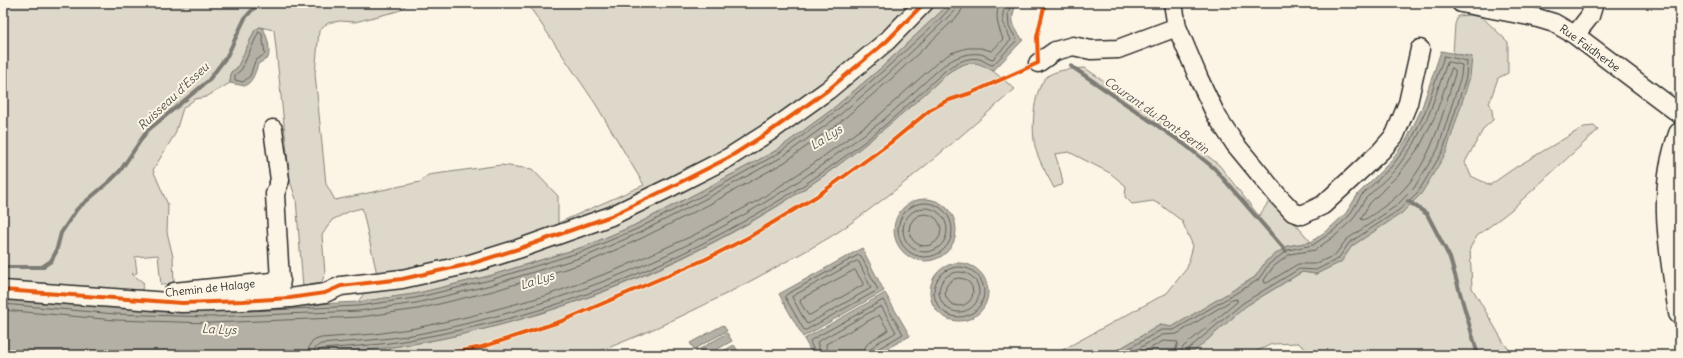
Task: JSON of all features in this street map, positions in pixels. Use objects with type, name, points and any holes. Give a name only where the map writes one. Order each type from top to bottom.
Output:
[{"type":"main road","points":[[1680,134],[1669,179],[1667,213],[1669,240],[1680,313]]},
{"type":"street","name":"Chemin de Halage","points":[[3,290],[141,300],[154,294],[281,290],[325,293],[341,286],[402,279],[470,264],[554,237],[611,216],[728,158],[772,130],[840,80],[887,41],[924,3]]},
{"type":"street","points":[[1173,3],[1177,27],[1198,79],[1216,115],[1235,144],[1293,212],[1302,215],[1323,205],[1381,151],[1395,134],[1408,103],[1420,49]]},
{"type":"street","name":"Rue Faidherbe","points":[[1462,3],[1544,20],[1562,27],[1575,35],[1680,114]]},
{"type":"street","points":[[1575,35],[1590,16],[1594,3]]},
{"type":"street","points":[[1038,63],[1055,51],[1073,46],[1091,50],[1118,49],[1177,27]]},
{"type":"street","points":[[273,129],[280,180],[275,194],[281,290]]},
{"type":"shaded area","points":[[3,3],[409,3],[398,11],[355,22],[340,21],[328,23],[319,31],[315,74],[326,184],[335,200],[420,182],[428,175],[501,165],[532,169],[558,196],[558,223],[644,185],[595,103],[527,3],[950,3],[881,68],[830,111],[777,150],[635,225],[586,246],[489,276],[414,294],[358,302],[377,274],[362,208],[350,211],[332,220],[322,235],[325,274],[321,284],[303,287],[296,199],[290,181],[274,30],[260,27],[255,30],[237,68],[231,72],[230,83],[206,97],[195,99],[183,108],[175,134],[153,170],[168,205],[167,232],[173,257],[174,284],[161,285],[158,255],[135,257],[137,273],[132,274],[144,283],[140,295],[3,295]]},
{"type":"shaded area","points":[[1469,15],[1482,17],[1508,42],[1508,73],[1498,78],[1489,104],[1492,110],[1493,120],[1484,128],[1465,162],[1471,176],[1490,185],[1516,167],[1584,127],[1594,126],[1598,130],[1511,210],[1477,236],[1470,248],[1472,288],[1504,343],[1513,355],[1314,355],[1298,343],[1272,344],[1255,352],[1254,355],[1187,355],[1197,349],[1246,306],[1302,272],[1316,274],[1341,262],[1352,246],[1402,213],[1472,57],[1453,53],[1455,24],[1458,16]]},
{"type":"shaded area","points":[[967,63],[980,63],[993,71],[1015,89],[914,175],[842,230],[728,293],[613,346],[589,355],[294,355],[387,348],[472,332],[525,318],[629,282],[680,259],[729,234],[776,207],[839,165],[918,100],[949,72]]},
{"type":"shaded area","points":[[1085,68],[1179,133],[1219,165],[1259,216],[1272,197],[1311,242],[1287,246],[1266,261],[1255,277],[1172,327],[1160,325],[1109,355],[1053,355],[1167,293],[1187,268],[1193,246],[1182,221],[1161,205],[1153,201],[1132,204],[1125,197],[1126,186],[1110,173],[1069,152],[1055,154],[1063,184],[1054,188],[1040,161],[1035,146],[1033,119],[1036,97],[1044,80],[1049,75],[1062,70]]},
{"type":"water","name":"La Lys","points":[[950,3],[1017,3],[1013,14],[1013,23],[1023,40],[993,71],[976,63],[971,63],[961,65],[949,72],[903,113],[855,152],[823,176],[774,208],[722,238],[667,265],[610,289],[552,310],[493,327],[435,340],[377,349],[310,354],[265,355],[3,355],[3,295],[297,305],[358,302],[414,294],[489,276],[586,246],[635,225],[777,150],[830,111],[881,68]]},
{"type":"water","points":[[260,27],[263,28],[267,38],[269,46],[268,58],[258,64],[255,74],[245,86],[230,83],[231,72],[237,68],[255,30]]},
{"type":"water","points":[[1441,51],[1472,57],[1470,77],[1446,153],[1421,194],[1402,213],[1352,246],[1341,262],[1316,274],[1302,272],[1246,306],[1197,349],[1187,355],[1109,355],[1160,325],[1172,327],[1255,277],[1266,261],[1287,246],[1311,242],[1330,228],[1346,213],[1358,194],[1388,164],[1407,139],[1421,110]]},
{"type":"water","points":[[925,199],[942,204],[947,208],[951,213],[956,230],[951,247],[947,252],[942,256],[925,261],[908,256],[903,252],[899,247],[894,230],[899,213],[903,208],[908,204]]},
{"type":"water","points":[[862,248],[884,291],[803,337],[779,294]]},
{"type":"water","points":[[953,263],[965,263],[980,271],[988,286],[988,298],[980,313],[965,321],[953,321],[938,313],[930,298],[930,286],[938,271]]},
{"type":"water","points":[[885,293],[910,336],[875,355],[813,355],[804,339]]},
{"type":"water","points":[[723,325],[727,331],[694,349],[690,343]]},
{"type":"water","points":[[727,333],[732,341],[707,355],[697,355],[695,352]]},
{"type":"water","points":[[734,345],[738,351],[730,355],[716,355]]},
{"type":"waterway","name":"Ruisseau d'Esseu","points":[[3,267],[42,267],[51,261],[56,252],[61,233],[77,209],[120,171],[147,131],[208,81],[227,56],[245,18],[253,9],[261,4],[268,3]]},
{"type":"waterway","name":"Courant du Pont Bertin","points":[[1071,66],[1184,144],[1214,168],[1286,251]]},
{"type":"waterway","name":"Courant du Pont Bertin","points":[[1408,201],[1427,214],[1450,258],[1478,355]]},
{"type":"cycle path","points":[[3,290],[182,303],[243,301],[290,298],[325,293],[341,286],[402,279],[470,264],[518,249],[611,216],[728,158],[772,130],[828,90],[887,41],[924,3]]},
{"type":"cycle path","points":[[440,355],[482,347],[562,321],[706,259],[749,237],[817,196],[890,143],[930,110],[946,101],[971,93],[1038,63],[1037,37],[1045,3]]}]
